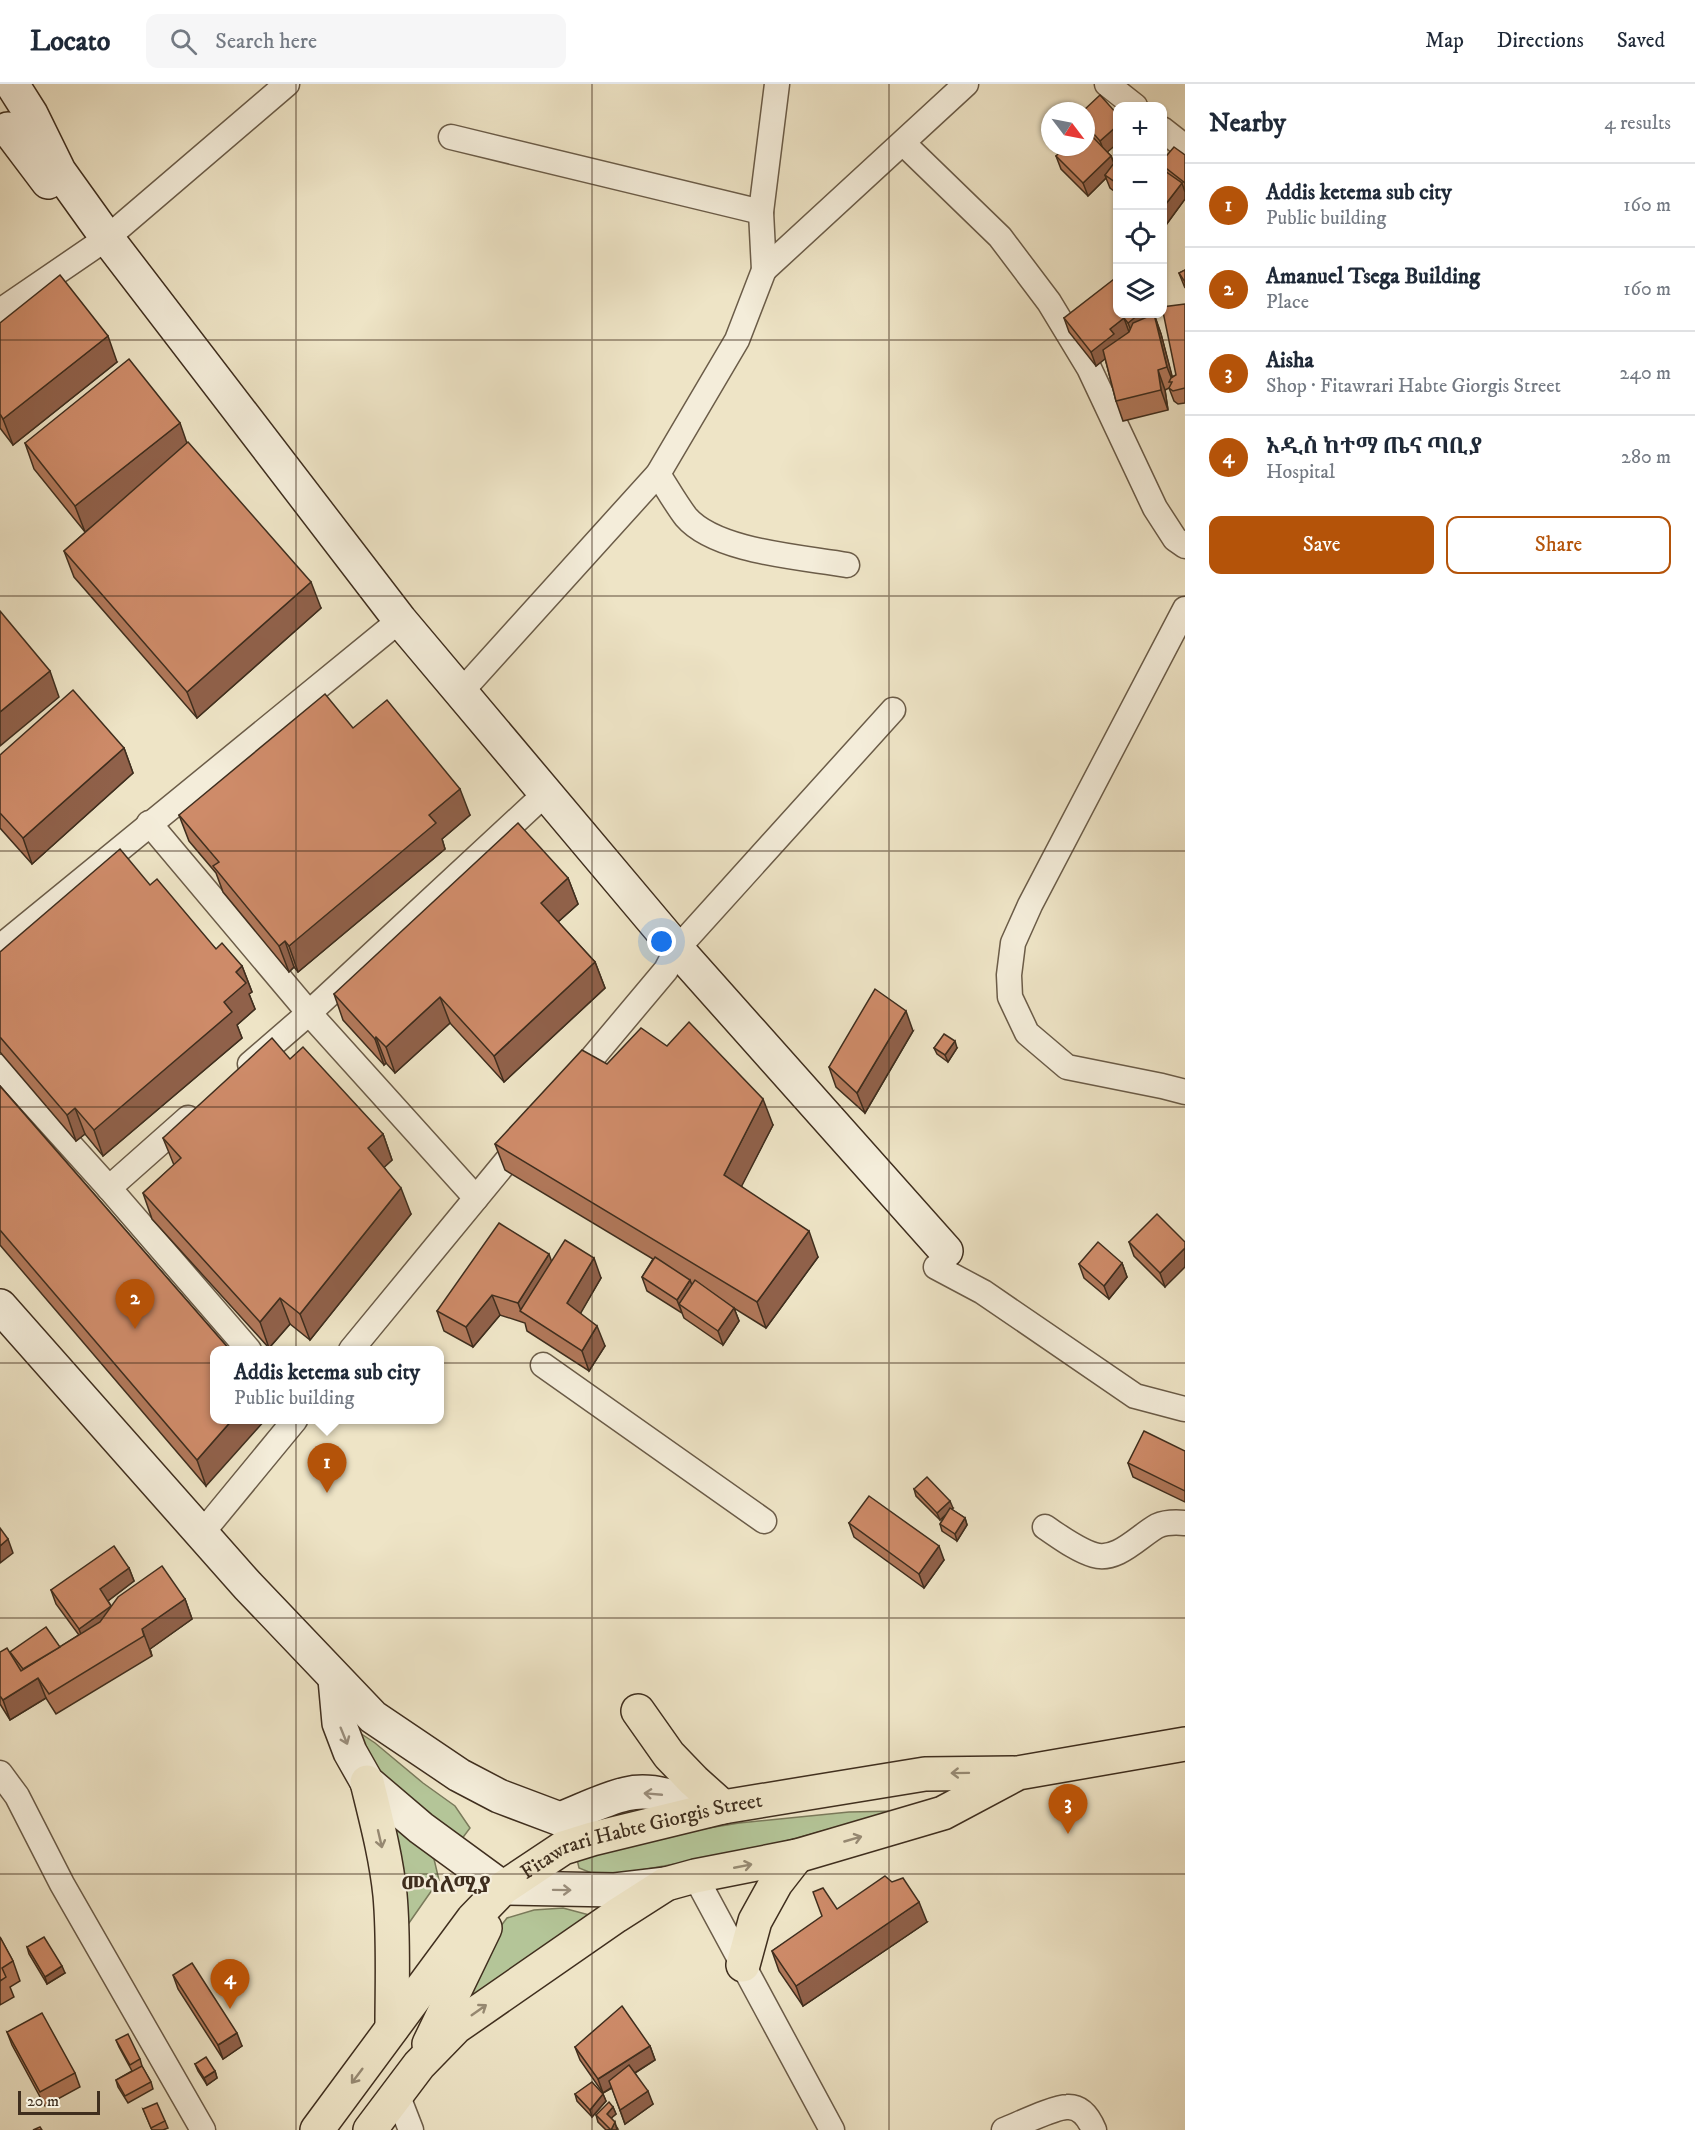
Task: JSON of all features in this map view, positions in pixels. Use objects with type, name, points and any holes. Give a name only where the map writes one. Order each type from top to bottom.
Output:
[{"type":"main road","points":[[12,84],[31,114],[59,171],[101,242]]},
{"type":"main road","points":[[4,124],[59,171]]},
{"type":"main road","points":[[4,124],[101,242],[393,625],[671,960],[941,1259]]},
{"type":"main road","points":[[393,625],[460,693],[538,800]]},
{"type":"main road","points":[[0,1306],[248,1586],[373,1717],[459,1775],[506,1799],[560,1819],[628,1793],[653,1793],[676,1797],[716,1809]]},
{"type":"main road","points":[[336,1679],[339,1723],[350,1752],[368,1782],[421,1828],[503,1888],[615,1890],[681,1880],[797,1856],[943,1813],[1018,1773],[1185,1744]]},
{"type":"main road","points":[[638,1711],[669,1755],[716,1809]]},
{"type":"main road","name":"Fitawrari Habte Giorgis Street","points":[[317,2130],[473,1919],[503,1888],[563,1848],[716,1809],[925,1774],[1018,1773]]},
{"type":"main road","points":[[368,1782],[390,1894],[392,2028]]},
{"type":"main road","points":[[743,1965],[755,1921],[776,1883],[797,1856]]},
{"type":"main road","points":[[370,2130],[419,2065],[456,2026],[616,1916],[681,1880]]},
{"type":"main road","points":[[419,2065],[503,1888]]},
{"type":"street","points":[[0,311],[101,242],[287,84]]},
{"type":"street","points":[[460,693],[658,474],[736,340],[764,270],[760,212],[777,84]]},
{"type":"street","points":[[764,270],[966,84]]},
{"type":"street","points":[[1107,84],[1130,102]]},
{"type":"street","points":[[1167,133],[1185,147]]},
{"type":"street","points":[[451,137],[760,212]]},
{"type":"street","points":[[903,144],[1000,237],[1049,302],[1089,368],[1155,508],[1175,540],[1185,546]]},
{"type":"street","points":[[658,474],[687,517],[701,530],[720,540],[740,546],[847,565]]},
{"type":"street","points":[[1185,609],[1030,905],[1013,943],[1009,975],[1010,998],[1027,1033],[1067,1067],[1185,1092]]},
{"type":"street","points":[[0,947],[393,625]]},
{"type":"street","points":[[560,1098],[671,960],[893,710]]},
{"type":"street","points":[[230,1081],[309,1013],[538,800]]},
{"type":"street","points":[[149,823],[309,1013],[476,1198]]},
{"type":"street","points":[[0,1067],[109,1188],[246,1346]]},
{"type":"street","points":[[109,1188],[204,1104]]},
{"type":"street","points":[[354,1346],[537,1125]]},
{"type":"street","points":[[941,1259],[983,1292],[1135,1396],[1184,1409]]},
{"type":"street","points":[[543,1365],[764,1521]]},
{"type":"street","points":[[202,1533],[291,1424]]},
{"type":"street","points":[[1045,1527],[1095,1556],[1105,1556],[1126,1547],[1159,1525],[1171,1522],[1185,1523]]},
{"type":"street","points":[[0,1773],[17,1796],[62,1884],[203,2130]]},
{"type":"street","points":[[681,1880],[743,1965],[832,2130]]},
{"type":"street","points":[[397,2094],[411,2130]]},
{"type":"street","points":[[1004,2130],[1067,2107],[1080,2110],[1088,2118],[1094,2130]]},
{"type":"green space","points":[[354,1729],[455,1806],[470,1828],[461,1840],[399,1804]]},
{"type":"green space","points":[[897,1811],[748,1851],[613,1875],[594,1874],[579,1868],[575,1850],[739,1823],[849,1812]]},
{"type":"green space","points":[[386,1822],[403,1831],[434,1859],[439,1880],[395,1943]]},
{"type":"green space","points":[[563,1908],[597,1917],[459,2007],[484,1948],[507,1918],[534,1910]]},
{"type":"building","points":[[1100,95],[1113,109],[1113,129],[1100,141],[1095,135],[1095,102],[1093,102]]},
{"type":"building","points":[[1095,139],[1111,156],[1083,183],[1056,156],[1095,156]]},
{"type":"building","points":[[1174,147],[1185,155],[1185,183],[1167,169],[1167,155]]},
{"type":"building","points":[[1113,164],[1113,181],[1105,175]]},
{"type":"building","points":[[1167,172],[1182,183],[1167,202]]},
{"type":"building","points":[[1185,270],[1185,282],[1179,273]]},
{"type":"building","points":[[60,275],[108,336],[3,419],[0,414],[0,323]]},
{"type":"building","points":[[1113,280],[1113,318],[1124,318],[1110,329],[1114,334],[1091,352],[1064,318]]},
{"type":"building","points":[[1185,304],[1185,388],[1173,391],[1169,388],[1172,382],[1169,382],[1176,375],[1164,318],[1167,318],[1167,306]]},
{"type":"building","points":[[1124,318],[1134,318],[1128,323]]},
{"type":"building","points":[[1145,318],[1155,318],[1167,367],[1158,370],[1161,390],[1116,401],[1103,350],[1129,332],[1133,323]]},
{"type":"building","points":[[129,359],[180,423],[75,506],[25,443]]},
{"type":"building","points":[[188,442],[311,582],[187,692],[64,551]]},
{"type":"building","points":[[0,611],[50,671],[0,712]]},
{"type":"building","points":[[73,690],[124,748],[23,838],[0,813],[0,755]]},
{"type":"building","points":[[325,694],[353,728],[387,700],[460,789],[429,815],[436,823],[289,946],[285,941],[279,946],[213,866],[219,862],[179,815]]},
{"type":"building","points":[[518,823],[568,878],[541,903],[595,962],[494,1056],[440,997],[386,1047],[376,1037],[375,1039],[334,994]]},
{"type":"building","points":[[120,849],[150,885],[157,879],[216,949],[222,943],[242,966],[236,972],[246,983],[224,1002],[232,1012],[94,1130],[75,1108],[67,1115],[0,1037],[0,952]]},
{"type":"building","points":[[875,989],[906,1011],[857,1093],[829,1067]]},
{"type":"building","points":[[689,1022],[763,1099],[724,1175],[809,1231],[757,1302],[495,1144],[582,1050],[607,1064],[641,1028],[667,1046]]},
{"type":"building","points":[[944,1034],[955,1041],[945,1055],[934,1048]]},
{"type":"building","points":[[272,1038],[290,1059],[303,1047],[383,1134],[368,1148],[401,1188],[300,1314],[280,1298],[260,1322],[143,1193],[181,1158],[163,1138]]},
{"type":"building","points":[[0,1086],[227,1346],[210,1346],[210,1424],[229,1424],[197,1460],[0,1230]]},
{"type":"building","points":[[1157,1214],[1185,1242],[1185,1248],[1160,1273],[1129,1242]]},
{"type":"building","points":[[499,1223],[549,1254],[518,1303],[492,1295],[466,1327],[437,1311]]},
{"type":"building","points":[[565,1240],[594,1258],[567,1303],[597,1326],[582,1351],[520,1311]]},
{"type":"building","points":[[1098,1242],[1122,1263],[1104,1286],[1079,1264]]},
{"type":"building","points":[[655,1257],[690,1280],[677,1300],[642,1277]]},
{"type":"building","points":[[695,1280],[734,1308],[718,1331],[679,1304]]},
{"type":"building","points":[[1144,1431],[1185,1451],[1185,1491],[1128,1463]]},
{"type":"building","points":[[927,1477],[950,1501],[937,1513],[914,1489]]},
{"type":"building","points":[[869,1496],[939,1546],[919,1574],[849,1523]]},
{"type":"building","points":[[950,1508],[965,1518],[955,1534],[940,1524]]},
{"type":"building","points":[[0,1528],[8,1539],[0,1546]]},
{"type":"building","points":[[114,1546],[129,1568],[100,1589],[111,1606],[79,1629],[51,1590]]},
{"type":"building","points":[[162,1566],[185,1599],[142,1629],[144,1636],[49,1694],[38,1678],[3,1700],[0,1696],[0,1652],[7,1648],[21,1671],[100,1622],[118,1597]]},
{"type":"building","points":[[46,1627],[60,1647],[23,1669],[10,1652]]},
{"type":"building","points":[[885,1876],[892,1882],[903,1878],[919,1902],[796,1986],[772,1951],[822,1916],[813,1892],[823,1888],[837,1909]]},
{"type":"building","points":[[0,1937],[13,1961],[2,1968],[6,1977],[0,1981]]},
{"type":"building","points":[[44,1937],[62,1966],[45,1977],[27,1947]]},
{"type":"building","points":[[192,1963],[237,2033],[218,2045],[173,1975]]},
{"type":"building","points":[[622,2006],[650,2046],[598,2079],[575,2047]]},
{"type":"building","points":[[42,2013],[75,2073],[40,2092],[7,2032]]},
{"type":"building","points":[[128,2034],[140,2059],[130,2065],[116,2040]]},
{"type":"building","points":[[206,2057],[215,2071],[204,2078],[195,2064]]},
{"type":"building","points":[[629,2065],[648,2091],[620,2110],[609,2081]]},
{"type":"building","points":[[142,2066],[151,2082],[125,2096],[116,2080]]},
{"type":"building","points":[[592,2082],[603,2094],[590,2110],[575,2094]]},
{"type":"building","points":[[609,2102],[613,2107],[607,2114],[615,2122],[611,2130],[596,2115]]},
{"type":"building","points":[[157,2103],[165,2121],[151,2128],[143,2109]]},
{"type":"place","name":"Amanuel Tsega Building","points":[[135,1329]]},
{"type":"place","name":"Addis ketema sub city","points":[[327,1493]]},
{"type":"place","name":"Aisha","points":[[1068,1834]]},
{"type":"place","name":"አዲስ ከተማ ጤና ጣቢያ","points":[[230,2009]]},
{"type":"district","name":"መሳለሚያ","points":[[446,1885]]}]
